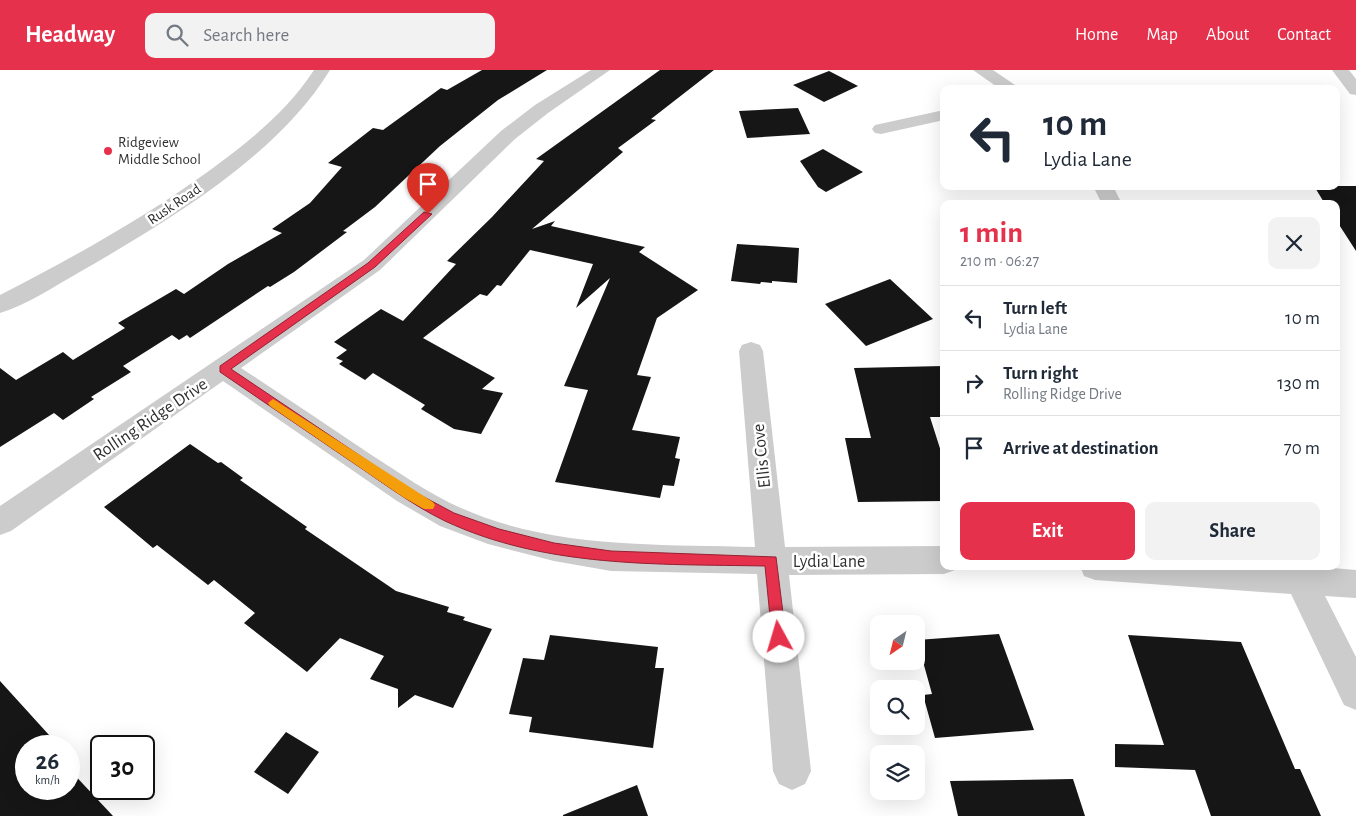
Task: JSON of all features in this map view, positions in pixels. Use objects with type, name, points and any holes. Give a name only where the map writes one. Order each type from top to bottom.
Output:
[{"type":"street","name":"Rusk Road","points":[[0,305],[116,242],[217,175],[276,126],[301,99],[322,70]]},
{"type":"street","name":"Rolling Ridge Drive","points":[[0,522],[372,265],[401,240],[507,136],[546,105],[602,70]]},
{"type":"street","points":[[981,70],[1007,85]]},
{"type":"street","points":[[1340,70],[1356,90]]},
{"type":"street","points":[[881,129],[940,116]]},
{"type":"street","name":"Ellis Cove","points":[[751,351],[792,771]]},
{"type":"street","name":"Lydia Lane","points":[[224,369],[407,493],[450,517],[499,535],[554,548],[611,557],[771,561],[940,560]]},
{"type":"street","points":[[1210,570],[1297,573],[1356,584]]},
{"type":"street","points":[[1297,573],[1356,693]]},
{"type":"building","points":[[482,70],[547,70],[498,100],[440,146],[375,207],[343,231],[347,232],[294,272],[270,287],[268,286],[190,338],[187,335],[179,340],[172,335],[123,366],[131,372],[91,397],[94,399],[63,420],[54,413],[0,447],[0,368],[16,380],[63,352],[73,360],[125,328],[118,323],[176,289],[184,294],[228,264],[282,233],[272,229],[310,203],[342,167],[328,163],[373,128],[383,130],[441,88],[447,90]]},
{"type":"building","points":[[660,70],[714,70],[651,119],[656,120],[618,148],[623,152],[532,229],[555,221],[551,226],[645,247],[639,252],[698,290],[657,318],[637,375],[651,377],[632,430],[680,437],[675,458],[680,459],[674,486],[663,485],[660,498],[555,482],[588,390],[564,386],[610,278],[576,308],[593,264],[530,250],[501,286],[497,285],[487,296],[480,294],[423,338],[495,378],[482,389],[503,393],[481,434],[454,429],[421,409],[425,405],[373,373],[365,380],[339,364],[343,361],[336,358],[347,350],[334,342],[381,309],[403,321],[456,264],[447,261],[492,217],[544,161],[536,159]]},
{"type":"building","points":[[829,71],[858,86],[824,102],[793,85]]},
{"type":"building","points":[[798,108],[810,134],[747,138],[739,111]]},
{"type":"building","points":[[823,149],[863,172],[826,192],[818,187],[800,161]]},
{"type":"building","points":[[1340,186],[1356,186],[1356,251],[1340,226],[1340,200],[1323,200],[1316,190],[1340,190]]},
{"type":"building","points":[[737,244],[799,248],[797,283],[772,281],[772,283],[761,282],[760,284],[731,281]]},
{"type":"building","points":[[890,279],[933,319],[866,346],[825,304]]},
{"type":"building","points":[[940,366],[940,417],[930,417],[940,448],[940,501],[858,502],[845,438],[871,438],[854,368]]},
{"type":"building","points":[[190,444],[218,463],[221,462],[243,478],[240,480],[307,527],[305,529],[396,591],[449,607],[447,612],[465,617],[463,620],[492,629],[453,708],[415,695],[398,708],[398,689],[370,679],[384,656],[340,638],[307,672],[244,623],[255,613],[214,580],[208,585],[157,545],[153,548],[104,507]]},
{"type":"building","points":[[999,634],[1034,730],[935,738],[925,702],[925,695],[932,694],[925,669],[925,639]]},
{"type":"building","points":[[550,635],[658,647],[655,668],[664,668],[653,748],[529,732],[532,717],[509,714],[523,658],[544,660]]},
{"type":"building","points":[[1128,635],[1241,642],[1295,769],[1300,769],[1321,816],[1211,816],[1195,770],[1115,767],[1115,744],[1164,745]]},
{"type":"building","points":[[0,681],[49,735],[15,735],[15,800],[80,800],[80,781],[90,791],[90,800],[98,800],[113,816],[0,816]]},
{"type":"building","points":[[286,732],[319,752],[288,794],[254,772]]},
{"type":"building","points":[[1073,779],[1085,816],[958,816],[950,781]]},
{"type":"building","points":[[637,785],[648,816],[563,816],[563,815]]},
{"type":"slow traffic","points":[[273,403],[407,493],[429,505]]},
{"type":"place","name":"Ridgeview Middle School","points":[[108,151]]},
{"type":"route","points":[[428,214],[372,265],[224,369],[407,493],[450,517],[499,535],[554,548],[611,557],[771,561],[779,637]]}]
